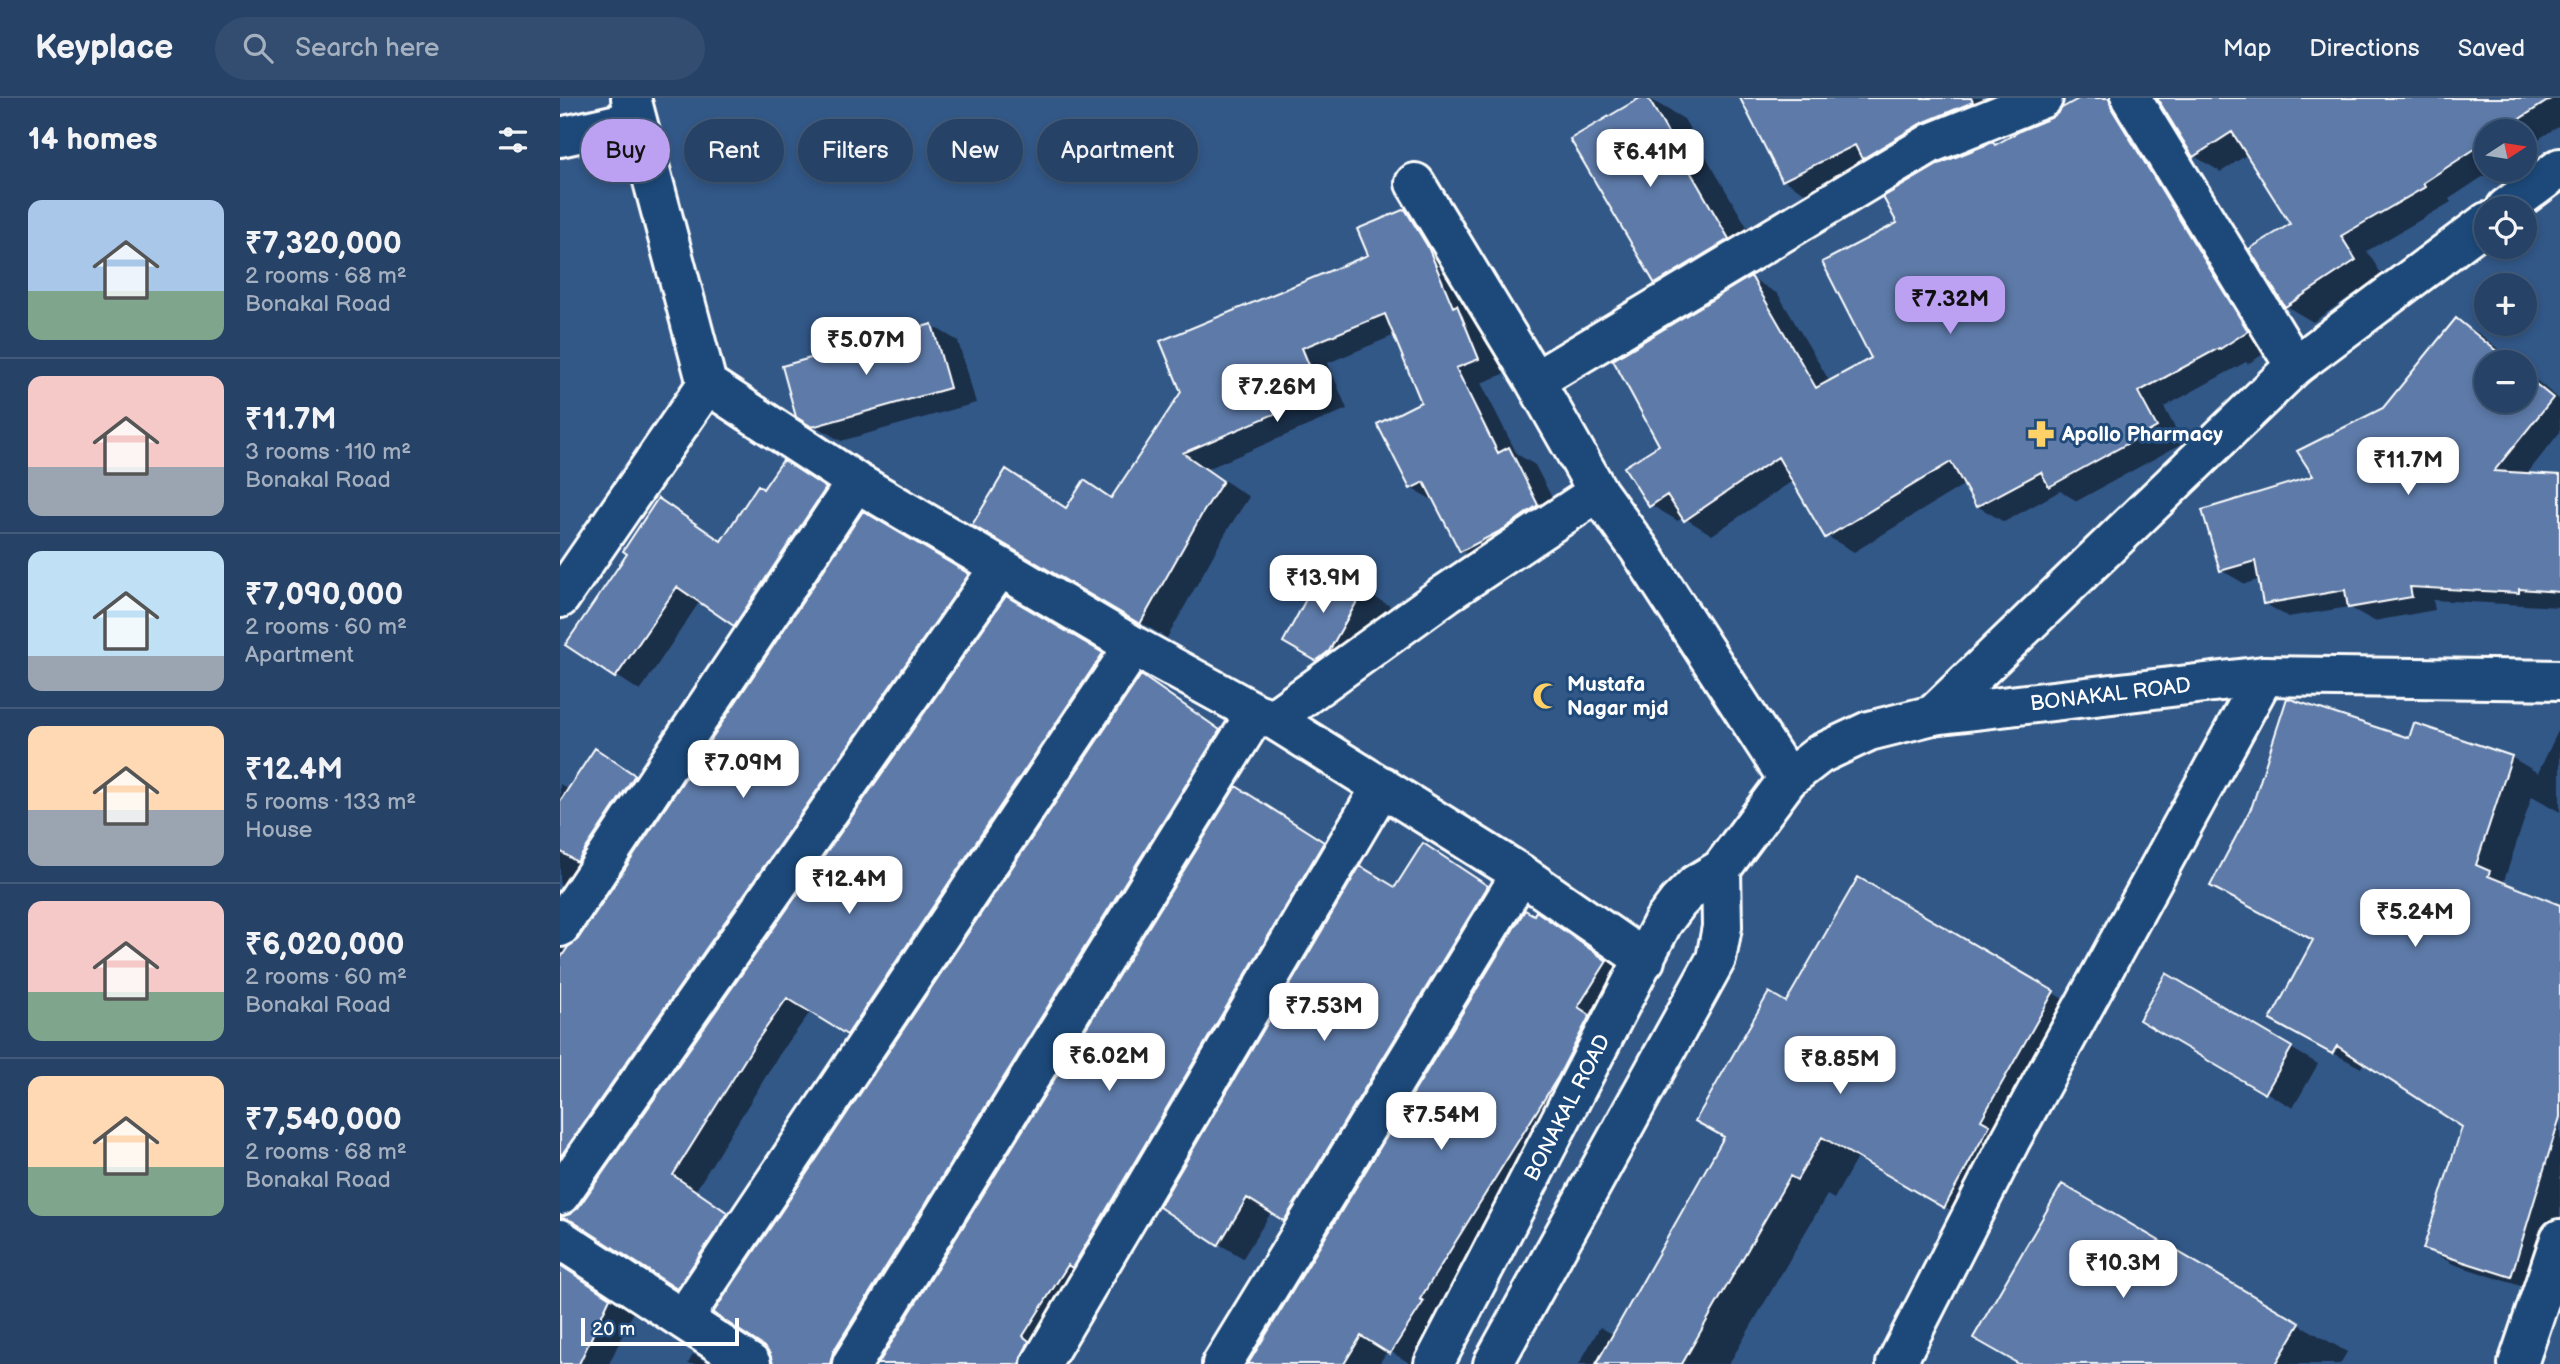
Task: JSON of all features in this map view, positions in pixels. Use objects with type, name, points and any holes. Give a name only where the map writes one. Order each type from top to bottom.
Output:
[{"type":"street","points":[[1535,381],[1931,143],[2043,98]]},
{"type":"street","points":[[2131,98],[2295,366]]},
{"type":"street","points":[[560,136],[633,109],[707,384],[856,482],[1134,646],[1265,716],[1382,786],[1521,874],[1645,960]]},
{"type":"street","points":[[2521,196],[2560,167]]},
{"type":"street","points":[[1415,183],[1535,381],[1598,492],[1639,549],[1788,779]]},
{"type":"street","points":[[1933,715],[2295,366],[2474,232]]},
{"type":"street","points":[[560,598],[707,384]]},
{"type":"street","points":[[560,927],[856,482]]},
{"type":"street","points":[[852,1364],[1265,716],[1598,492]]},
{"type":"street","points":[[560,1195],[1000,567]]},
{"type":"street","points":[[683,1319],[1134,646]]},
{"type":"street","points":[[1896,1364],[2010,1141],[2264,676]]},
{"type":"street","name":"BONAKAL ROAD","points":[[1434,1364],[1663,922],[1696,884],[1721,869],[1788,779],[1820,754],[1869,731],[1933,715],[2264,676],[2560,680]]},
{"type":"street","points":[[1041,1364],[1382,786]]},
{"type":"street","points":[[1493,1364],[1716,959],[1722,927],[1721,869]]},
{"type":"street","points":[[1222,1364],[1521,874]]},
{"type":"street","points":[[560,1239],[751,1364]]},
{"type":"street","points":[[2518,1364],[2560,1239]]},
{"type":"building","points":[[1640,98],[1648,98],[1729,239],[1655,284],[1570,139]]},
{"type":"building","points":[[1740,98],[1971,98],[1973,102],[1920,124],[1862,159],[1855,145],[1782,181]]},
{"type":"building","points":[[2080,98],[2109,98],[2112,109],[2248,331],[2220,349],[2138,392],[2157,427],[2049,487],[2041,472],[1976,507],[1951,462],[1825,538],[1778,457],[1684,521],[1667,495],[1649,507],[1624,467],[1659,445],[1613,360],[1751,276],[1816,388],[1871,358],[1822,262],[1897,223],[1883,197],[1941,163],[1993,142],[1995,145],[2051,118]]},
{"type":"building","points":[[2157,98],[2552,98],[2520,119],[2474,119],[2474,150],[2423,183],[2425,187],[2341,236],[2356,260],[2285,307],[2249,249],[2290,224],[2232,132],[2193,157]]},
{"type":"building","points":[[1405,209],[1428,247],[1453,307],[1457,305],[1479,359],[1456,368],[1498,453],[1509,447],[1538,505],[1504,529],[1460,552],[1424,482],[1410,489],[1377,424],[1421,402],[1385,314],[1302,348],[1321,394],[1183,453],[1223,481],[1140,624],[972,525],[1006,469],[1066,508],[1084,480],[1111,498],[1181,392],[1160,341],[1368,255],[1357,229]]},
{"type":"building","points":[[2456,318],[2474,333],[2474,336],[2478,336],[2495,350],[2474,350],[2474,413],[2537,413],[2537,385],[2553,398],[2494,471],[2560,475],[2560,592],[2519,589],[2519,593],[2410,587],[2412,597],[2348,608],[2345,590],[2263,604],[2255,561],[2220,571],[2202,510],[2313,476],[2297,451],[2383,408]]},
{"type":"building","points":[[932,324],[950,388],[812,427],[796,417],[782,366]]},
{"type":"building","points":[[783,460],[826,488],[734,626],[677,587],[615,678],[565,645],[627,554],[623,551],[658,498],[721,541],[758,485],[763,489]]},
{"type":"building","points":[[863,511],[969,574],[560,1157],[560,959],[578,939]]},
{"type":"building","points":[[1324,566],[1364,589],[1329,651],[1316,661],[1283,642]]},
{"type":"building","points":[[1006,596],[1103,653],[847,1035],[787,998],[756,1042],[673,1175],[728,1213],[677,1289],[572,1221],[560,1217],[578,1208]]},
{"type":"building","points":[[1141,675],[1220,730],[833,1352],[830,1364],[773,1364],[770,1354],[763,1346],[713,1313]]},
{"type":"building","points":[[2287,698],[2409,738],[2414,723],[2512,756],[2476,865],[2490,871],[2488,876],[2560,905],[2560,1117],[2511,1277],[2423,1249],[2462,1127],[2337,1046],[2332,1054],[2270,1020],[2313,940],[2210,886],[2252,806]]},
{"type":"building","points":[[595,748],[635,775],[577,862],[560,851],[560,801]]},
{"type":"building","points":[[1236,786],[1324,842],[1072,1268],[1068,1265],[1023,1336],[1029,1341],[1019,1364],[878,1364]]},
{"type":"building","points":[[1423,843],[1488,886],[1284,1221],[1247,1198],[1218,1246],[1159,1207],[1360,866],[1395,887]]},
{"type":"building","points":[[1858,877],[2054,991],[1981,1120],[1990,1125],[1944,1208],[1822,1137],[1797,1180],[1790,1176],[1682,1364],[1596,1364],[1724,1137],[1695,1121],[1769,992],[1786,1002]]},
{"type":"building","points":[[1525,910],[1534,915],[1536,911],[1607,961],[1578,1007],[1590,1015],[1558,1077],[1420,1299],[1424,1301],[1390,1354],[1361,1336],[1344,1364],[1248,1364]]},
{"type":"building","points":[[2166,973],[2292,1047],[2265,1094],[2139,1020]]},
{"type":"building","points":[[2062,1184],[2300,1323],[2276,1364],[2019,1364],[1973,1338]]},
{"type":"building","points":[[560,1265],[610,1298],[579,1364],[560,1364]]},
{"type":"place","name":"Apollo Pharmacy","points":[[2041,434]]},
{"type":"place","name":"Mustafa Nagar mjd","points":[[1546,696]]}]
